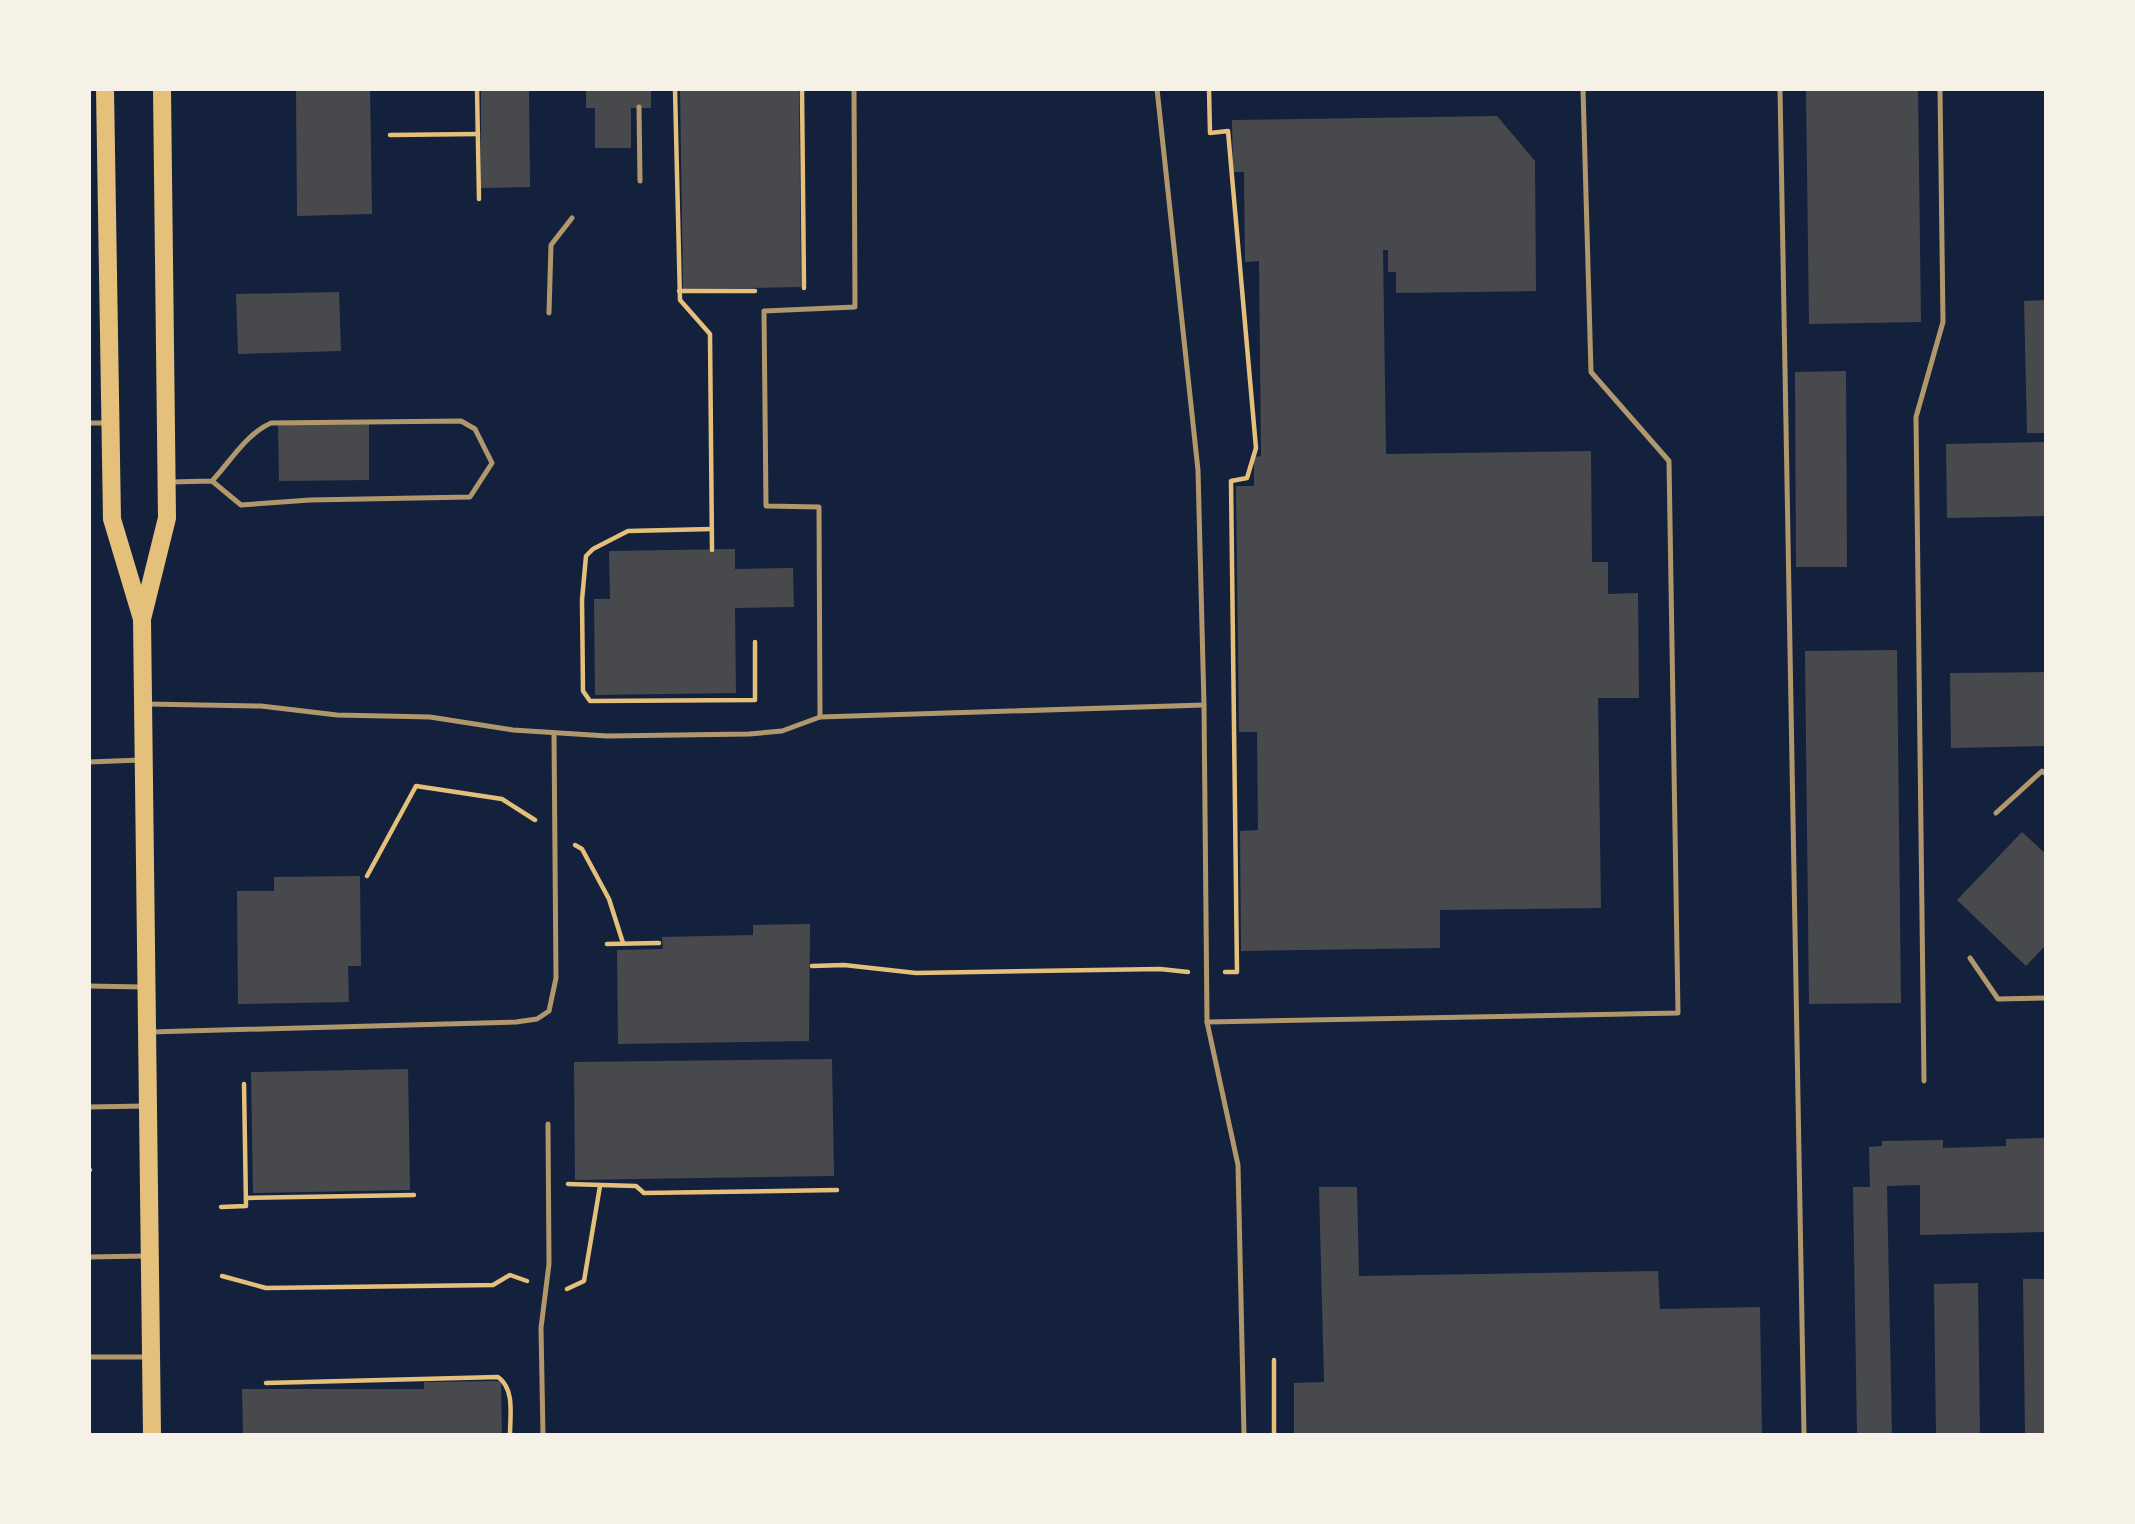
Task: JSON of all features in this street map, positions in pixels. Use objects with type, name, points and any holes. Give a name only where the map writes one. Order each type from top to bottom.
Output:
[{"type":"main road","points":[[106,89],[112,519],[142,619]]},
{"type":"main road","points":[[152,1435],[142,619],[167,518],[162,89]]},
{"type":"lane","points":[[820,717],[819,507],[766,506],[764,311],[855,307],[854,89]]},
{"type":"lane","points":[[1157,89],[1198,470],[1205,705],[1207,1022],[1238,1165],[1244,1435]]},
{"type":"lane","points":[[1207,1022],[1678,1013],[1669,461],[1591,372],[1583,89]]},
{"type":"lane","points":[[1780,89],[1804,1435]]},
{"type":"lane","points":[[1924,1081],[1916,417],[1943,322],[1940,89]]},
{"type":"lane","points":[[639,107],[640,181]]},
{"type":"lane","points":[[549,313],[551,245],[572,218]]},
{"type":"lane","points":[[167,482],[212,481],[241,505],[310,500],[470,497],[492,463],[475,429],[461,421],[271,423],[258,429],[212,481]]},
{"type":"lane","points":[[89,423],[110,423]]},
{"type":"lane","points":[[144,704],[261,706],[337,715],[430,717],[513,730],[607,736],[749,734],[782,731],[820,717],[1205,705]]},
{"type":"lane","points":[[147,1032],[537,1019],[549,1011],[556,978],[554,733]]},
{"type":"lane","points":[[89,762],[144,760]]},
{"type":"lane","points":[[1996,813],[2042,771],[2046,774]]},
{"type":"lane","points":[[1970,958],[1998,999],[2046,998]]},
{"type":"lane","points":[[89,986],[147,987]]},
{"type":"lane","points":[[89,1107],[148,1106]]},
{"type":"lane","points":[[542,1435],[541,1328],[546,1285],[548,1124]]},
{"type":"lane","points":[[89,1257],[150,1256]]},
{"type":"lane","points":[[89,1357],[151,1357]]},
{"type":"path","points":[[477,89],[479,199]]},
{"type":"path","points":[[675,89],[680,300],[710,334],[712,550]]},
{"type":"path","points":[[790,290],[804,290],[802,89]]},
{"type":"path","points":[[812,966],[844,965],[916,973],[1160,969],[1237,971],[1231,481],[1247,478],[1256,448],[1228,131],[1210,133],[1209,89]]},
{"type":"path","points":[[390,135],[478,134]]},
{"type":"path","points":[[679,291],[762,290]]},
{"type":"path","points":[[712,529],[628,531],[586,556],[582,600],[583,691],[590,701],[755,700],[755,642]]},
{"type":"path","points":[[367,876],[416,786],[502,799],[582,849],[610,899],[623,943]]},
{"type":"path","points":[[607,944],[659,943]]},
{"type":"path","points":[[221,1207],[246,1206],[244,1084]]},
{"type":"path","points":[[548,1184],[636,1186],[645,1193],[837,1190]]},
{"type":"path","points":[[222,1276],[267,1288],[493,1285],[510,1275],[565,1289],[584,1281],[600,1186]]},
{"type":"path","points":[[246,1198],[414,1195]]},
{"type":"path","points":[[1274,1360],[1274,1435]]},
{"type":"path","points":[[266,1383],[498,1377],[506,1383],[509,1394],[510,1435]]},
{"type":"building","points":[[296,89],[370,89],[372,214],[297,216]]},
{"type":"building","points":[[481,89],[529,89],[530,187],[481,188]]},
{"type":"building","points":[[586,89],[651,89],[651,108],[631,108],[631,148],[595,148],[595,108],[586,108]]},
{"type":"building","points":[[680,89],[799,89],[801,287],[683,289]]},
{"type":"building","points":[[1806,89],[1918,89],[1921,322],[1809,324]]},
{"type":"building","points":[[1497,116],[1535,161],[1536,291],[1396,293],[1396,272],[1388,272],[1388,250],[1383,250],[1386,454],[1591,451],[1592,562],[1608,562],[1608,594],[1638,593],[1639,698],[1598,698],[1601,908],[1440,910],[1440,948],[1241,951],[1240,831],[1258,830],[1257,732],[1239,732],[1236,486],[1254,486],[1254,457],[1261,456],[1259,261],[1245,262],[1244,172],[1233,172],[1232,120]]},
{"type":"building","points":[[339,292],[341,351],[238,354],[236,294]]},
{"type":"building","points":[[2046,300],[2046,433],[2027,433],[2024,301]]},
{"type":"building","points":[[1846,371],[1847,567],[1796,567],[1795,372]]},
{"type":"building","points":[[369,423],[369,480],[279,481],[278,424]]},
{"type":"building","points":[[2046,442],[2046,516],[1947,518],[1946,444]]},
{"type":"building","points":[[735,549],[735,569],[793,568],[794,607],[735,608],[736,693],[595,695],[594,599],[610,599],[609,551]]},
{"type":"building","points":[[1897,650],[1901,1003],[1809,1004],[1805,651]]},
{"type":"building","points":[[2046,672],[2046,746],[1951,748],[1950,673]]},
{"type":"building","points":[[2022,832],[2046,854],[2046,945],[2026,966],[1957,900]]},
{"type":"building","points":[[360,876],[361,966],[348,966],[349,1002],[238,1004],[237,891],[274,891],[274,877]]},
{"type":"building","points":[[810,924],[809,1041],[618,1044],[617,950],[663,949],[662,937],[753,935],[753,925]]},
{"type":"building","points":[[832,1059],[834,1176],[575,1180],[574,1062]]},
{"type":"building","points":[[408,1069],[410,1190],[253,1193],[251,1072]]},
{"type":"building","points":[[2046,1138],[2046,1232],[1920,1235],[1920,1185],[1887,1186],[1892,1435],[1857,1435],[1853,1187],[1870,1187],[1869,1147],[1882,1146],[1882,1141],[1943,1140],[1943,1148],[2006,1146],[2006,1139]]},
{"type":"building","points":[[1319,1187],[1357,1187],[1359,1276],[1658,1271],[1660,1309],[1760,1307],[1762,1435],[1294,1435],[1294,1383],[1324,1382]]},
{"type":"building","points":[[2023,1279],[2046,1279],[2046,1435],[2025,1435]]},
{"type":"building","points":[[1978,1283],[1980,1435],[1936,1435],[1934,1284]]},
{"type":"building","points":[[501,1381],[502,1435],[243,1435],[242,1389],[424,1389],[424,1382]]}]
